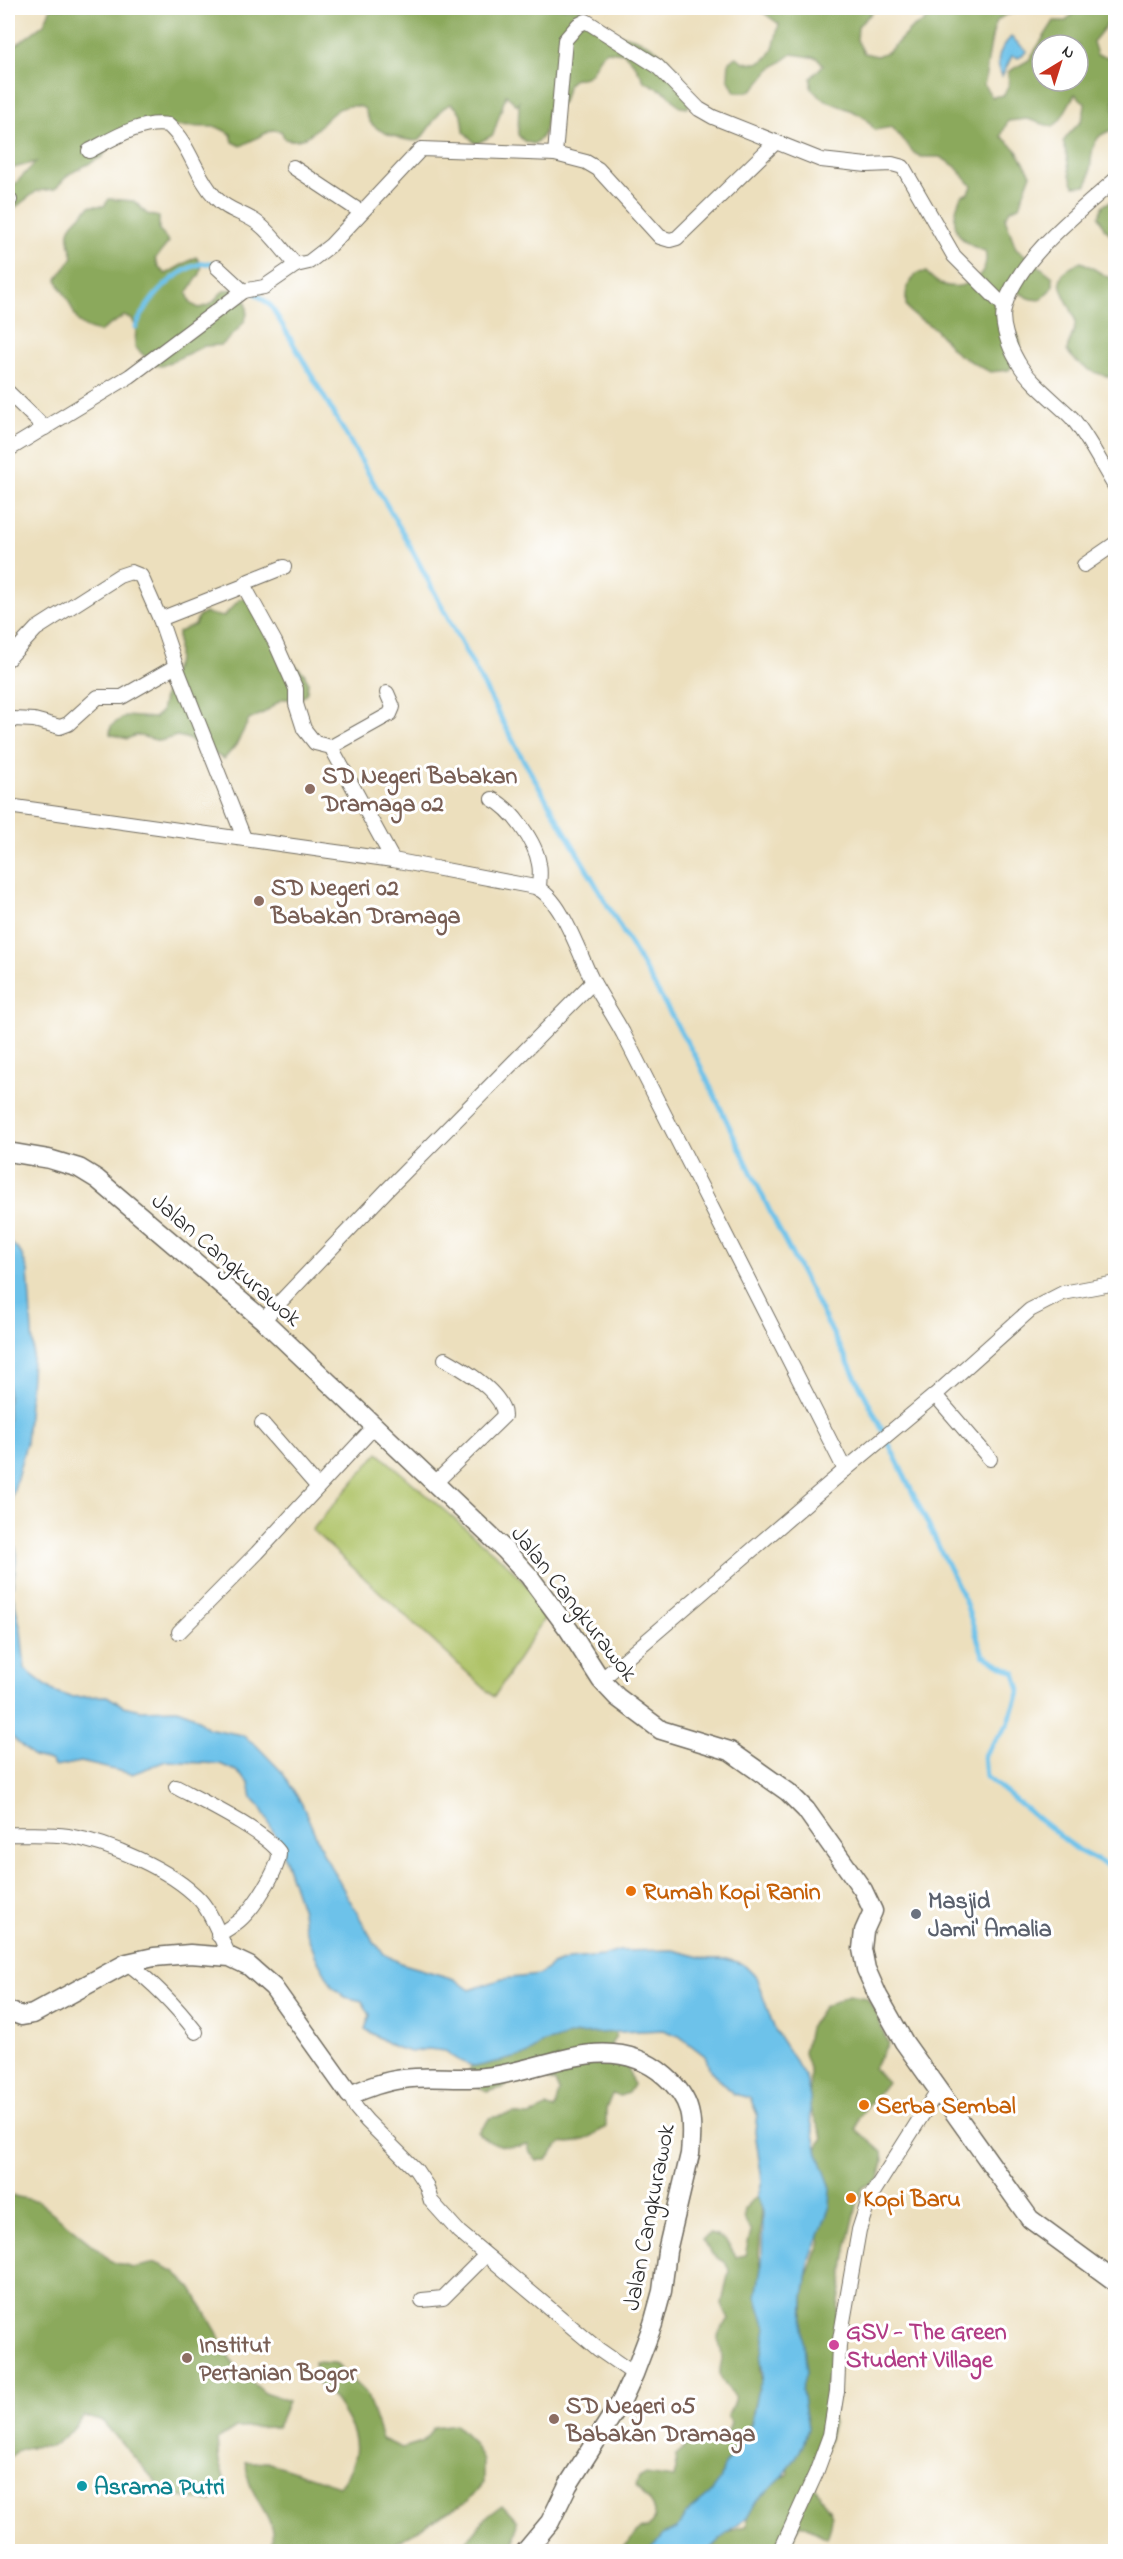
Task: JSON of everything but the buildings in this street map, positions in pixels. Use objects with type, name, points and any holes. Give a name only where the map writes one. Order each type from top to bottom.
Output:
[{"type":"street","points":[[555,154],[564,40],[578,25],[586,21],[657,66],[699,109],[713,117],[821,160],[867,165],[892,164],[903,167],[954,256],[1004,306]]},
{"type":"street","points":[[89,151],[134,130],[151,125],[168,125],[183,141],[200,176],[215,197],[234,212],[260,224],[296,265]]},
{"type":"street","points":[[8,450],[130,376],[245,291],[264,287],[296,265],[309,262],[331,245],[422,149],[555,154],[586,162],[598,169],[660,237],[670,240],[677,238],[776,142]]},
{"type":"street","points":[[293,166],[361,212]]},
{"type":"street","points":[[1116,178],[1047,241],[1015,284],[1004,306],[1003,318],[1018,364],[1074,421],[1116,488]]},
{"type":"street","points":[[217,267],[245,291]]},
{"type":"street","points":[[8,392],[45,428]]},
{"type":"street","points":[[1084,565],[1116,543]]},
{"type":"street","points":[[160,619],[244,586],[249,581],[284,567]]},
{"type":"street","points":[[8,659],[36,629],[119,576],[131,572],[141,576],[160,619],[176,666],[244,838]]},
{"type":"street","points":[[244,586],[275,642],[296,689],[296,704],[304,729],[315,742],[331,747],[393,860]]},
{"type":"street","points":[[8,725],[13,719],[34,720],[60,727],[68,724],[98,697],[122,697],[176,666]]},
{"type":"street","points":[[331,747],[390,714],[393,707],[387,693]]},
{"type":"street","points":[[492,798],[508,808],[536,854],[539,862],[539,889]]},
{"type":"street","points":[[8,806],[393,860],[539,889],[558,908],[593,982],[623,1033],[845,1470]]},
{"type":"street","points":[[263,1320],[388,1189],[593,982]]},
{"type":"street","name":"Jalan Cangkurawok","points":[[8,1152],[49,1159],[79,1168],[97,1179],[263,1320],[473,1517],[529,1576],[569,1630],[601,1680],[645,1720],[680,1738],[730,1751],[788,1792],[806,1810],[863,1890],[873,1911],[864,1931],[862,1949],[866,1969],[878,1996],[904,2042],[1030,2219],[1116,2282]]},
{"type":"street","points":[[601,1680],[1037,1305],[1063,1293],[1116,1283]]},
{"type":"street","points":[[435,1483],[504,1416],[500,1405],[485,1386],[469,1373],[445,1359]]},
{"type":"street","points":[[935,1395],[990,1459]]},
{"type":"street","points":[[262,1423],[317,1486]]},
{"type":"street","points":[[179,1632],[257,1553],[375,1426]]},
{"type":"street","points":[[176,1787],[228,1815],[279,1852],[277,1864],[252,1907],[241,1920],[218,1935]]},
{"type":"street","points":[[8,1834],[66,1836],[126,1853],[186,1888],[200,1901],[211,1915],[218,1935],[230,1957]]},
{"type":"street","points":[[8,2011],[22,2016],[33,2014],[127,1963],[154,1957],[189,1954],[230,1957],[249,1966],[273,1987],[350,2096],[356,2108],[416,2170],[426,2186],[431,2201],[439,2211],[485,2256],[598,2349],[634,2374]]},
{"type":"street","points":[[127,1963],[153,1984],[196,2032]]},
{"type":"street","name":"Jalan Cangkurawok","points":[[350,2096],[372,2086],[404,2079],[486,2077],[546,2062],[613,2053],[653,2066],[683,2094],[692,2113],[690,2154],[667,2251],[662,2291],[653,2324],[634,2374],[622,2400],[568,2485],[550,2522],[525,2552]]},
{"type":"street","points":[[780,2552],[816,2473],[830,2435],[837,2391],[839,2345],[859,2230],[869,2199],[938,2090]]},
{"type":"street","points":[[422,2300],[443,2298],[485,2256]]},
{"type":"green space","points":[[51,8],[584,8],[583,12],[595,27],[602,31],[639,40],[658,51],[676,67],[688,87],[688,108],[680,107],[667,93],[644,81],[635,65],[624,53],[606,51],[601,55],[591,73],[582,78],[575,78],[568,84],[563,102],[547,112],[543,134],[533,144],[524,141],[518,135],[519,102],[517,105],[506,95],[493,135],[476,144],[464,132],[463,119],[451,104],[443,108],[420,140],[415,141],[380,130],[370,122],[364,108],[351,106],[341,108],[307,136],[297,140],[285,139],[281,131],[272,130],[241,146],[233,142],[231,134],[217,127],[144,126],[119,135],[102,157],[69,174],[55,189],[37,191],[8,213],[8,184],[15,184],[36,162],[14,168],[8,165],[8,51],[44,24]]},
{"type":"green space","points":[[757,8],[877,8],[858,26],[857,40],[864,53],[877,56],[889,51],[913,27],[924,22],[938,8],[1024,8],[1001,18],[996,24],[991,40],[984,85],[992,97],[1004,95],[1009,85],[1008,72],[1030,58],[1030,93],[1090,93],[1090,33],[1046,33],[1054,21],[1066,21],[1078,8],[1111,8],[1109,22],[1093,42],[1097,55],[1115,58],[1115,127],[1101,135],[1093,147],[1087,185],[1074,186],[1063,142],[1083,117],[1085,103],[1075,94],[1060,120],[1053,127],[1027,119],[1008,121],[1001,136],[1015,148],[1031,174],[1019,206],[1010,210],[1005,218],[1016,248],[1053,277],[1053,287],[1040,300],[1031,299],[1016,291],[1003,318],[1015,332],[1020,343],[1018,354],[1009,370],[990,372],[957,354],[934,328],[912,314],[906,305],[907,287],[917,273],[926,272],[939,283],[958,286],[974,280],[984,268],[985,251],[967,243],[957,231],[955,223],[961,196],[969,193],[972,186],[955,166],[940,157],[921,157],[914,153],[892,127],[875,130],[862,116],[816,94],[811,88],[811,78],[823,65],[818,58],[792,54],[772,68],[753,89],[735,92],[728,78],[729,61],[737,57],[745,62],[761,62],[770,54],[779,24]]},
{"type":"green space","points":[[109,199],[134,201],[147,214],[159,217],[159,230],[169,242],[155,259],[159,268],[166,274],[196,257],[202,265],[200,274],[187,293],[191,304],[199,308],[208,306],[226,290],[237,291],[241,294],[247,304],[247,315],[237,330],[222,345],[204,346],[162,366],[154,365],[135,347],[136,327],[132,319],[124,316],[99,332],[85,327],[78,321],[57,279],[73,257],[69,239],[70,228],[90,206],[104,206]]},
{"type":"green space","points":[[1116,200],[1115,238],[1104,228],[1099,216],[1103,205]]},
{"type":"green space","points":[[1081,262],[1115,280],[1115,378],[1088,369],[1077,362],[1067,351],[1075,328],[1075,320],[1061,288],[1060,280],[1069,268]]},
{"type":"green space","points":[[249,598],[290,661],[304,673],[308,682],[307,692],[301,699],[282,699],[265,712],[249,720],[236,745],[224,759],[186,738],[177,736],[160,741],[136,735],[127,739],[110,734],[111,726],[125,716],[154,718],[161,712],[166,688],[178,659],[178,632],[195,625],[198,617],[205,613],[223,617],[240,599]]},
{"type":"green space","points":[[378,1453],[510,1567],[549,1611],[494,1697],[312,1530]]},
{"type":"green space","points":[[848,1995],[867,1998],[878,2017],[888,2045],[873,2068],[887,2082],[858,2119],[856,2129],[882,2152],[883,2161],[879,2180],[861,2188],[848,2244],[836,2321],[833,2368],[824,2386],[833,2423],[816,2486],[831,2513],[831,2526],[827,2537],[802,2524],[796,2530],[787,2551],[713,2552],[717,2541],[726,2533],[747,2526],[747,2518],[760,2489],[789,2474],[788,2457],[803,2398],[796,2329],[804,2315],[807,2278],[821,2241],[813,2227],[813,2157],[823,2137],[809,2107],[810,2071],[804,2053],[809,2028],[823,2007]]},
{"type":"green space","points":[[613,2029],[616,2037],[611,2044],[612,2052],[626,2060],[633,2085],[628,2093],[620,2096],[612,2094],[606,2109],[606,2127],[587,2139],[561,2144],[547,2160],[537,2160],[530,2153],[528,2144],[502,2146],[489,2141],[478,2132],[490,2118],[515,2113],[528,2116],[547,2107],[555,2109],[559,2091],[555,2082],[547,2080],[558,2058],[516,2076],[505,2087],[487,2092],[470,2083],[466,2075],[476,2059],[525,2038]]},
{"type":"green space","points":[[763,2193],[759,2254],[772,2324],[766,2361],[760,2368],[763,2390],[754,2406],[751,2425],[720,2500],[654,2551],[620,2552],[639,2530],[648,2528],[654,2517],[652,2506],[636,2486],[639,2478],[646,2474],[673,2478],[676,2471],[675,2455],[686,2446],[699,2440],[718,2443],[725,2439],[731,2423],[728,2415],[734,2397],[720,2375],[722,2359],[718,2336],[729,2320],[722,2304],[729,2270],[725,2262],[711,2254],[702,2239],[710,2234],[715,2235],[726,2242],[736,2257],[745,2255],[751,2231],[745,2219],[745,2209],[752,2200]]},
{"type":"green space","points":[[8,2195],[38,2201],[113,2262],[133,2268],[156,2263],[176,2272],[192,2289],[217,2332],[226,2353],[242,2374],[265,2393],[288,2401],[277,2427],[236,2428],[217,2440],[219,2463],[227,2485],[212,2502],[171,2494],[156,2482],[103,2422],[84,2416],[68,2434],[51,2447],[21,2449],[8,2461]]},
{"type":"green space","points":[[314,2362],[335,2363],[367,2395],[382,2439],[402,2448],[422,2442],[434,2427],[455,2424],[471,2440],[483,2460],[483,2483],[468,2501],[385,2551],[271,2551],[272,2530],[248,2479],[245,2462],[267,2462],[339,2486],[353,2463],[355,2441],[348,2420],[333,2398],[317,2381]]},
{"type":"green space","points":[[502,2505],[517,2521],[514,2544],[508,2551],[453,2551],[460,2548],[486,2517]]},
{"type":"water","points":[[1011,37],[1027,51],[1019,58],[1012,56],[1002,76],[998,65],[999,55]]},
{"type":"water","points":[[8,1240],[21,1253],[28,1271],[33,1347],[26,1444],[12,1497],[10,1516],[17,1555],[12,1591],[21,1630],[25,1669],[53,1691],[70,1697],[107,1696],[123,1706],[141,1710],[177,1709],[193,1715],[207,1728],[242,1735],[256,1745],[282,1772],[302,1804],[324,1855],[372,1939],[384,1954],[400,1963],[454,1979],[470,1990],[502,1979],[539,1975],[552,1965],[568,1959],[603,1956],[619,1951],[673,1950],[708,1959],[726,1959],[743,1964],[756,1977],[775,2030],[806,2078],[810,2097],[810,2116],[818,2153],[831,2188],[830,2206],[810,2260],[804,2297],[803,2334],[807,2372],[802,2390],[808,2428],[803,2445],[783,2477],[756,2502],[747,2518],[732,2528],[709,2551],[649,2551],[662,2535],[677,2529],[685,2515],[710,2494],[720,2481],[724,2465],[735,2452],[741,2437],[751,2424],[757,2393],[763,2377],[761,2359],[766,2327],[756,2296],[762,2263],[763,2212],[758,2196],[762,2181],[755,2131],[757,2114],[750,2098],[734,2094],[710,2070],[705,2056],[679,2036],[663,2030],[576,2034],[541,2044],[527,2055],[475,2067],[445,2051],[428,2049],[411,2052],[394,2047],[365,2029],[370,2015],[362,2001],[345,1997],[333,1987],[316,1957],[304,1927],[302,1911],[280,1845],[261,1808],[252,1798],[249,1783],[236,1771],[220,1764],[166,1761],[132,1774],[81,1762],[55,1767],[50,1761],[33,1757],[8,1733]]},
{"type":"waterway","points":[[136,327],[149,304],[169,282],[193,267],[206,263],[218,264]]},
{"type":"waterway","points":[[235,276],[271,306],[290,338],[403,533],[520,754],[698,1061],[776,1224],[872,1409],[965,1601],[983,1655],[1015,1673],[1020,1690],[1008,1724],[984,1755],[986,1777],[1079,1851],[1116,1870]]},
{"type":"place","name":"SD Negeri Babakan Dramaga 02","points":[[310,789]]},
{"type":"place","name":"SD Negeri 02 Babakan Dramaga","points":[[259,901]]},
{"type":"place","name":"Rumah Kopi Ranin","points":[[631,1891]]},
{"type":"place","name":"Masjid Jami' Amalia","points":[[916,1914]]},
{"type":"place","name":"Serba Sembal","points":[[864,2105]]},
{"type":"place","name":"Kopi Baru","points":[[851,2198]]},
{"type":"place","name":"GSV - The Green Student Village","points":[[834,2345]]},
{"type":"place","name":"Institut Pertanian Bogor","points":[[187,2358]]},
{"type":"place","name":"SD Negeri 05 Babakan Dramaga","points":[[554,2419]]},
{"type":"place","name":"Asrama Putri","points":[[82,2486]]}]
